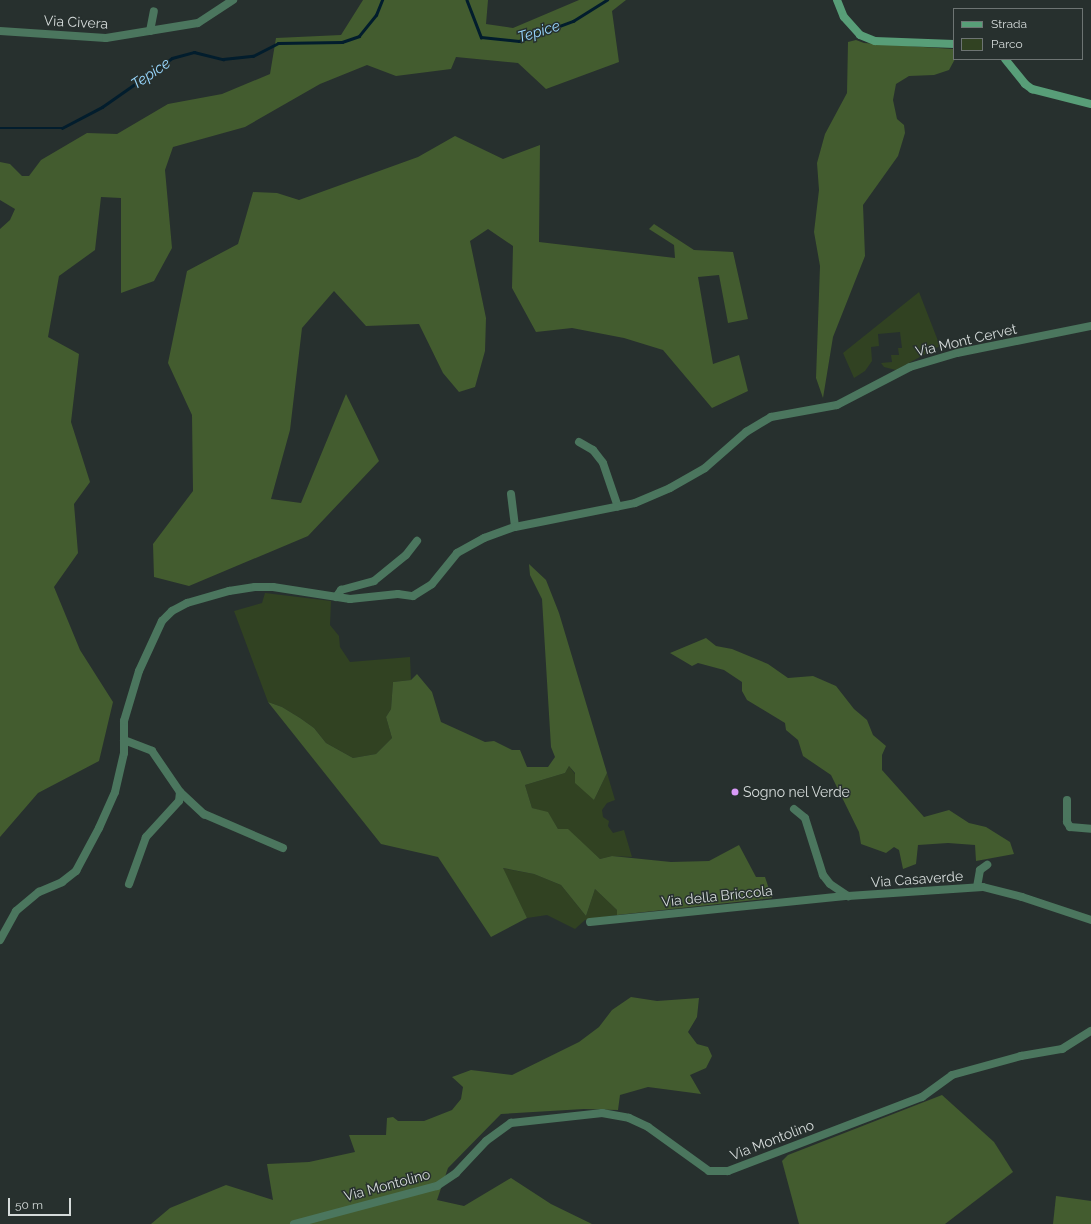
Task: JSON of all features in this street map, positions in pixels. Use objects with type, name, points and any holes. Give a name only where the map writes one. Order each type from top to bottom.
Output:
[{"type":"street","name":"Via Civera","points":[[0,31],[106,38],[198,23],[233,0]]},
{"type":"street","points":[[837,0],[844,17],[860,36],[875,41],[953,44]]},
{"type":"street","points":[[150,31],[154,11]]},
{"type":"street","points":[[1006,60],[1025,84],[1032,89],[1091,104]]},
{"type":"street","name":"Via Mont Cervet","points":[[0,940],[16,911],[39,892],[62,882],[76,871],[99,828],[115,792],[124,754],[124,721],[139,671],[162,621],[172,611],[187,603],[229,591],[255,587],[273,587],[350,599],[398,594],[413,596],[432,584],[457,553],[484,538],[515,527],[635,503],[670,488],[705,468],[746,432],[771,418],[837,405],[910,366],[958,353],[1091,326]]},
{"type":"street","points":[[579,442],[593,450],[602,463],[618,507]]},
{"type":"street","points":[[511,494],[515,527]]},
{"type":"street","points":[[336,597],[341,590],[374,581],[406,555],[417,541]]},
{"type":"street","points":[[124,740],[152,751],[180,792],[204,814],[283,848]]},
{"type":"street","points":[[129,884],[146,837],[179,801],[180,792]]},
{"type":"street","points":[[1067,800],[1067,822],[1070,827],[1091,829]]},
{"type":"street","points":[[794,809],[805,818],[823,875],[830,884],[848,896]]},
{"type":"street","points":[[977,887],[980,870],[987,865]]},
{"type":"street","name":"Via Casaverde","points":[[848,896],[977,887],[1022,897],[1091,920]]},
{"type":"street","name":"Via della Briccola","points":[[590,922],[848,896]]},
{"type":"street","name":"Via Montolino","points":[[294,1224],[437,1186],[456,1173],[486,1141],[512,1123],[602,1113],[629,1118],[648,1128],[709,1171],[728,1171],[922,1097],[952,1075],[1021,1056],[1062,1049],[1091,1031]]},
{"type":"green space","points":[[363,0],[488,0],[486,24],[513,28],[579,0],[626,0],[612,11],[619,62],[546,89],[518,63],[456,57],[451,69],[396,76],[367,65],[320,84],[245,127],[173,147],[165,170],[172,248],[154,281],[121,293],[121,198],[101,197],[95,250],[59,276],[48,337],[79,354],[71,422],[90,482],[74,504],[78,553],[54,587],[80,650],[113,702],[99,761],[38,793],[0,837],[0,229],[10,220],[15,209],[0,200],[0,162],[10,164],[22,176],[29,176],[41,160],[87,133],[117,134],[168,104],[222,94],[270,74],[276,38],[341,35]]},
{"type":"green space","points":[[856,40],[864,43],[953,49],[953,60],[954,60],[949,70],[934,75],[909,76],[896,84],[893,100],[897,119],[904,125],[905,133],[898,156],[863,205],[865,256],[833,337],[823,398],[816,378],[820,266],[814,232],[819,190],[817,163],[825,134],[847,93],[848,42]]},
{"type":"green space","points":[[455,136],[503,159],[540,145],[539,242],[675,258],[674,245],[649,229],[654,224],[694,250],[733,252],[748,319],[728,323],[719,275],[698,277],[713,364],[739,355],[748,391],[712,408],[663,350],[624,338],[572,328],[536,332],[512,288],[513,246],[488,229],[470,241],[486,318],[485,351],[475,387],[459,392],[443,373],[419,324],[366,326],[334,291],[302,328],[290,430],[271,499],[301,503],[346,394],[379,461],[308,536],[189,586],[154,577],[153,544],[193,491],[192,415],[168,363],[187,271],[238,244],[253,192],[277,193],[299,200],[418,157]]},
{"type":"green space","points":[[919,292],[940,346],[896,370],[884,367],[881,363],[892,362],[891,355],[899,355],[898,348],[902,348],[900,332],[878,334],[879,346],[871,347],[872,361],[865,371],[854,378],[843,353]]},
{"type":"green space","points":[[529,564],[546,580],[559,613],[607,773],[594,800],[575,783],[575,773],[569,766],[565,773],[525,785],[532,808],[548,812],[558,829],[568,829],[600,859],[612,856],[671,862],[709,861],[739,845],[756,877],[765,877],[772,898],[617,915],[617,910],[595,889],[586,916],[561,885],[534,874],[503,868],[527,918],[491,937],[438,857],[381,844],[268,702],[282,707],[300,718],[314,728],[326,743],[353,758],[376,754],[392,738],[386,717],[391,709],[393,682],[411,680],[417,674],[432,692],[441,722],[485,742],[494,741],[512,750],[520,750],[527,767],[548,767],[555,757],[551,747],[542,599],[530,575]]},
{"type":"green space","points":[[265,593],[331,601],[330,625],[339,636],[340,647],[350,662],[410,657],[411,680],[393,682],[391,709],[386,717],[392,738],[376,754],[353,758],[326,743],[314,728],[300,718],[282,707],[268,702],[234,611],[262,603]]},
{"type":"green space","points":[[706,638],[716,646],[732,649],[768,664],[788,678],[813,676],[836,686],[854,709],[867,720],[873,735],[886,746],[882,755],[882,770],[924,817],[949,810],[969,823],[986,827],[1010,842],[1014,854],[976,861],[975,845],[948,843],[918,845],[916,864],[903,869],[899,850],[894,847],[886,853],[861,844],[859,832],[831,775],[803,756],[798,740],[786,730],[785,723],[747,700],[742,691],[742,682],[724,670],[698,663],[692,666],[670,653]]},
{"type":"green space","points":[[569,766],[594,800],[607,773],[615,800],[607,803],[602,810],[603,817],[609,821],[608,826],[613,833],[624,830],[632,857],[612,856],[600,859],[568,830],[558,829],[548,813],[532,808],[525,785],[565,773]]},
{"type":"green space","points":[[502,868],[534,874],[561,885],[586,916],[595,889],[617,910],[617,915],[585,920],[575,929],[547,915],[527,918]]},
{"type":"green space","points":[[631,997],[657,1001],[699,998],[697,1017],[688,1032],[697,1044],[708,1047],[712,1056],[706,1068],[690,1075],[701,1094],[648,1087],[620,1095],[618,1110],[584,1109],[501,1114],[448,1168],[437,1200],[464,1206],[511,1178],[551,1204],[592,1224],[151,1224],[170,1208],[226,1185],[273,1200],[267,1164],[309,1162],[355,1152],[349,1135],[386,1135],[387,1118],[393,1117],[398,1121],[424,1121],[452,1110],[461,1099],[463,1087],[452,1077],[471,1070],[512,1075],[579,1042],[599,1027],[612,1010]]},
{"type":"green space","points":[[942,1095],[994,1142],[1013,1172],[945,1224],[799,1224],[782,1161],[788,1155]]},
{"type":"green space","points":[[1056,1196],[1091,1201],[1091,1224],[1053,1224]]},
{"type":"waterway","name":"Tepice","points":[[0,128],[62,128],[102,107],[172,58],[194,52],[223,59],[253,56],[278,43],[342,42],[359,36],[376,15],[382,0]]},
{"type":"waterway","name":"Tepice","points":[[467,0],[481,37],[519,41],[573,21],[607,0]]},
{"type":"place","name":"Sogno nel Verde","points":[[735,792]]}]
